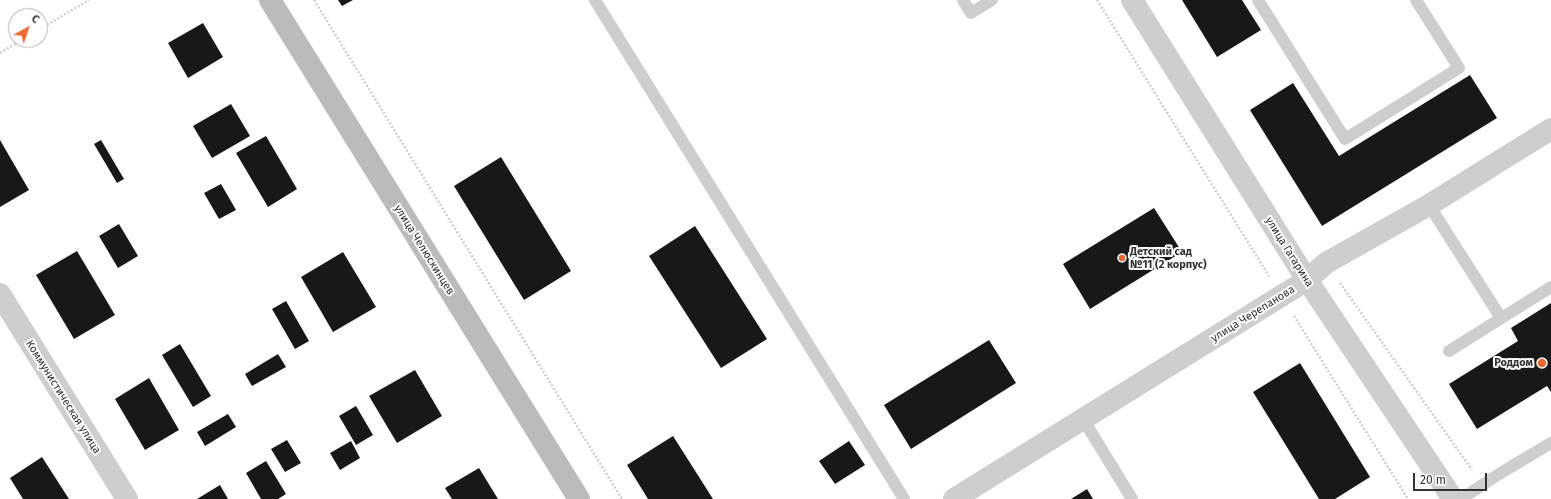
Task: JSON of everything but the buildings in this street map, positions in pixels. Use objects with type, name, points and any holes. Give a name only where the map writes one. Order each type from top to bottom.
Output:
[{"type":"street","name":"улица Челюскинцев","points":[[270,0],[579,499]]},
{"type":"street","name":"улица Гагарина","points":[[1132,0],[1307,280],[1453,499]]},
{"type":"street","name":"улица Черепанова","points":[[954,499],[1282,296],[1307,280],[1326,262],[1429,204],[1551,129]]},
{"type":"street","name":"Коммунистическая улица","points":[[0,294],[127,499]]},
{"type":"lane","points":[[595,0],[904,499]]},
{"type":"lane","points":[[963,0],[971,13],[992,0]]},
{"type":"lane","points":[[1258,0],[1345,139],[1459,68],[1416,0]]},
{"type":"lane","points":[[1429,204],[1501,318]]},
{"type":"lane","points":[[1449,351],[1551,287]]},
{"type":"lane","points":[[1083,419],[1132,499]]},
{"type":"lane","points":[[1461,499],[1551,443]]},
{"type":"path","points":[[48,24],[89,0]]},
{"type":"path","points":[[314,0],[622,499]]},
{"type":"path","points":[[1097,0],[1408,499]]},
{"type":"place","name":"Детский сад №11 (2 корпус)","points":[[1122,258]]},
{"type":"place","name":"Роддом","points":[[1542,363]]}]
